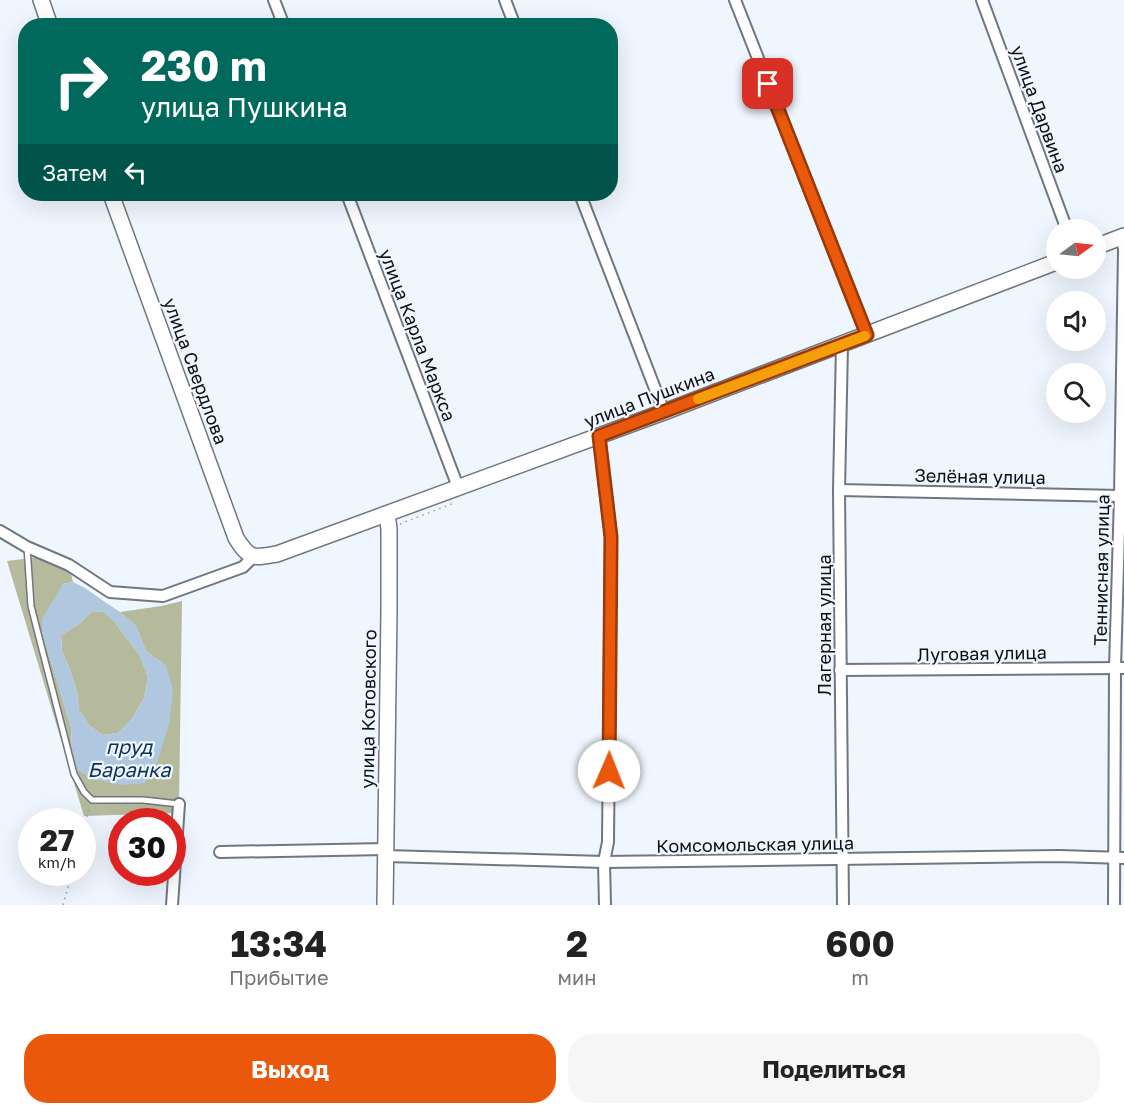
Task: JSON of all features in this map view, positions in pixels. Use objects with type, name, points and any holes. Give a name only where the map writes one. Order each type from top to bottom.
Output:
[{"type":"main road","points":[[41,0],[47,18]]},
{"type":"main road","name":"улица Свердлова","points":[[114,201],[236,538],[244,551],[252,557]]},
{"type":"main road","points":[[1106,243],[1123,236]]},
{"type":"main road","name":"улица Пушкина","points":[[252,557],[278,554],[664,412],[1046,266]]},
{"type":"main road","name":"улица Котовского","points":[[386,905],[389,612],[387,514]]},
{"type":"street","points":[[274,0],[281,18]]},
{"type":"street","points":[[505,0],[512,18]]},
{"type":"street","points":[[735,0],[867,335]]},
{"type":"street","name":"улица Дарвина","points":[[982,0],[1063,219]]},
{"type":"street","name":"улица Карла Маркса","points":[[350,201],[458,487]]},
{"type":"street","points":[[583,201],[664,412]]},
{"type":"street","name":"Теннисная улица","points":[[1114,905],[1119,858],[1123,236]]},
{"type":"street","name":"Лагерная улица","points":[[842,345],[839,490],[843,905]]},
{"type":"street","points":[[599,436],[611,537],[609,842],[604,862],[604,905]]},
{"type":"street","name":"Зелёная улица","points":[[839,490],[1120,496]]},
{"type":"street","points":[[0,531],[27,547],[69,565],[110,592],[163,596],[243,567],[252,557]]},
{"type":"street","name":"Луговая улица","points":[[840,670],[1120,668]]},
{"type":"street","points":[[172,905],[179,804]]},
{"type":"street","name":"Комсомольская улица","points":[[220,852],[386,852],[604,862],[1059,856],[1119,858]]},
{"type":"lane","points":[[27,547],[31,606],[74,774],[84,792],[92,800],[143,800],[179,804]]},
{"type":"path","points":[[90,808],[92,800]]},
{"type":"path","points":[[63,905],[68,886]]},
{"type":"green space","points":[[47,556],[69,565],[73,582],[63,584],[42,632],[71,727],[72,751],[124,785],[166,666],[146,651],[136,626],[120,612],[182,601],[178,808],[108,808],[108,815],[96,816],[96,808],[82,808],[7,561]]},
{"type":"green space","points":[[92,611],[104,612],[114,621],[140,656],[148,677],[144,698],[132,719],[118,733],[102,735],[89,725],[79,710],[77,692],[62,651],[61,635],[79,624]]},
{"type":"water","name":"пруд Баранка","points":[[73,582],[120,612],[136,626],[146,651],[166,666],[173,690],[169,725],[157,763],[145,783],[124,785],[92,779],[76,769],[72,751],[71,727],[42,632],[42,619],[63,584]],"holes":[[[92,611],[104,612],[114,621],[140,656],[148,677],[144,698],[132,719],[118,733],[102,735],[89,725],[79,710],[77,692],[62,651],[61,635],[79,624]]]},
{"type":"slow traffic","points":[[698,399],[865,336]]},
{"type":"route","points":[[609,771],[611,537],[599,436],[867,335],[768,84]]}]
